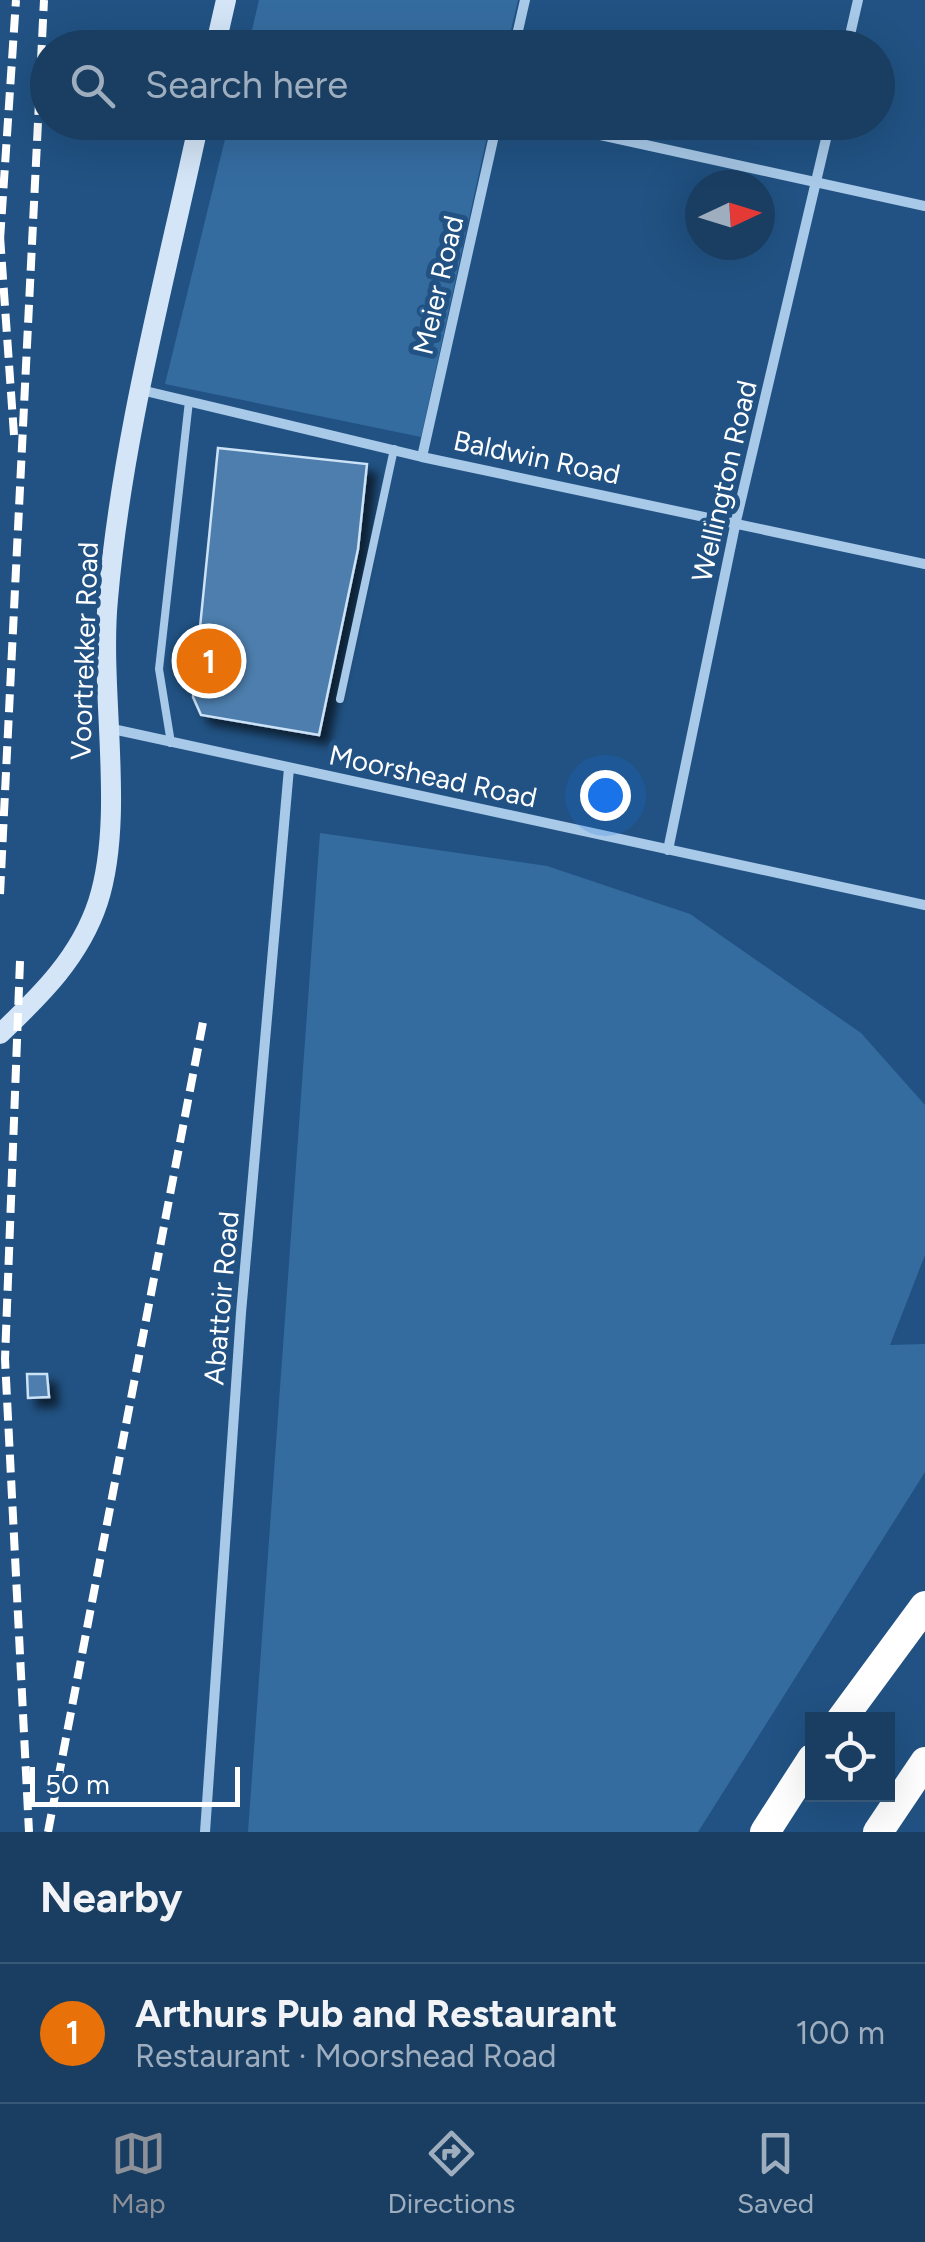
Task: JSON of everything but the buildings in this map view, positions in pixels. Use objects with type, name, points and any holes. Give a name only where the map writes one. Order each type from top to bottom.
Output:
[{"type":"highway","points":[[847,1712],[925,1606]]},
{"type":"highway","points":[[878,1832],[925,1762]]},
{"type":"highway","points":[[766,1832],[805,1770]]},
{"type":"main road","points":[[220,30],[226,0]]},
{"type":"main road","name":"Voortrekker Road","points":[[0,1034],[50,986],[78,947],[98,900],[106,855],[107,604],[118,509],[195,140]]},
{"type":"street","points":[[518,30],[525,0]]},
{"type":"street","points":[[851,30],[858,0]]},
{"type":"street","name":"Meier Road","points":[[422,457],[494,140]]},
{"type":"street","points":[[624,140],[925,206]]},
{"type":"street","name":"Wellington Road","points":[[668,850],[736,521],[826,140]]},
{"type":"street","name":"Baldwin Road","points":[[141,390],[422,457],[925,564]]},
{"type":"street","name":"Moorshead Road","points":[[106,728],[925,905]]},
{"type":"street","name":"Abattoir Road","points":[[205,1832],[241,1313],[289,768]]},
{"type":"lane","points":[[172,742],[159,669],[190,402]]},
{"type":"lane","points":[[340,699],[394,449]]},
{"type":"shaded area","points":[[259,0],[518,0],[511,30],[252,30]]},
{"type":"shaded area","points":[[225,140],[486,140],[421,437],[165,384]]},
{"type":"shaded area","points":[[320,833],[547,866],[690,914],[861,1033],[925,1105],[925,1255],[890,1345],[925,1344],[925,1472],[698,1832],[248,1832]]},
{"type":"railway","points":[[0,240],[16,0]]},
{"type":"railway","points":[[43,30],[44,0]]},
{"type":"railway","points":[[0,894],[37,140]]},
{"type":"railway","points":[[0,236],[14,435]]},
{"type":"railway","points":[[20,961],[5,1359],[29,1832]]},
{"type":"railway","points":[[48,1832],[204,1017]]},
{"type":"place","name":"Arthurs Pub and Restaurant","points":[[209,661]]}]
